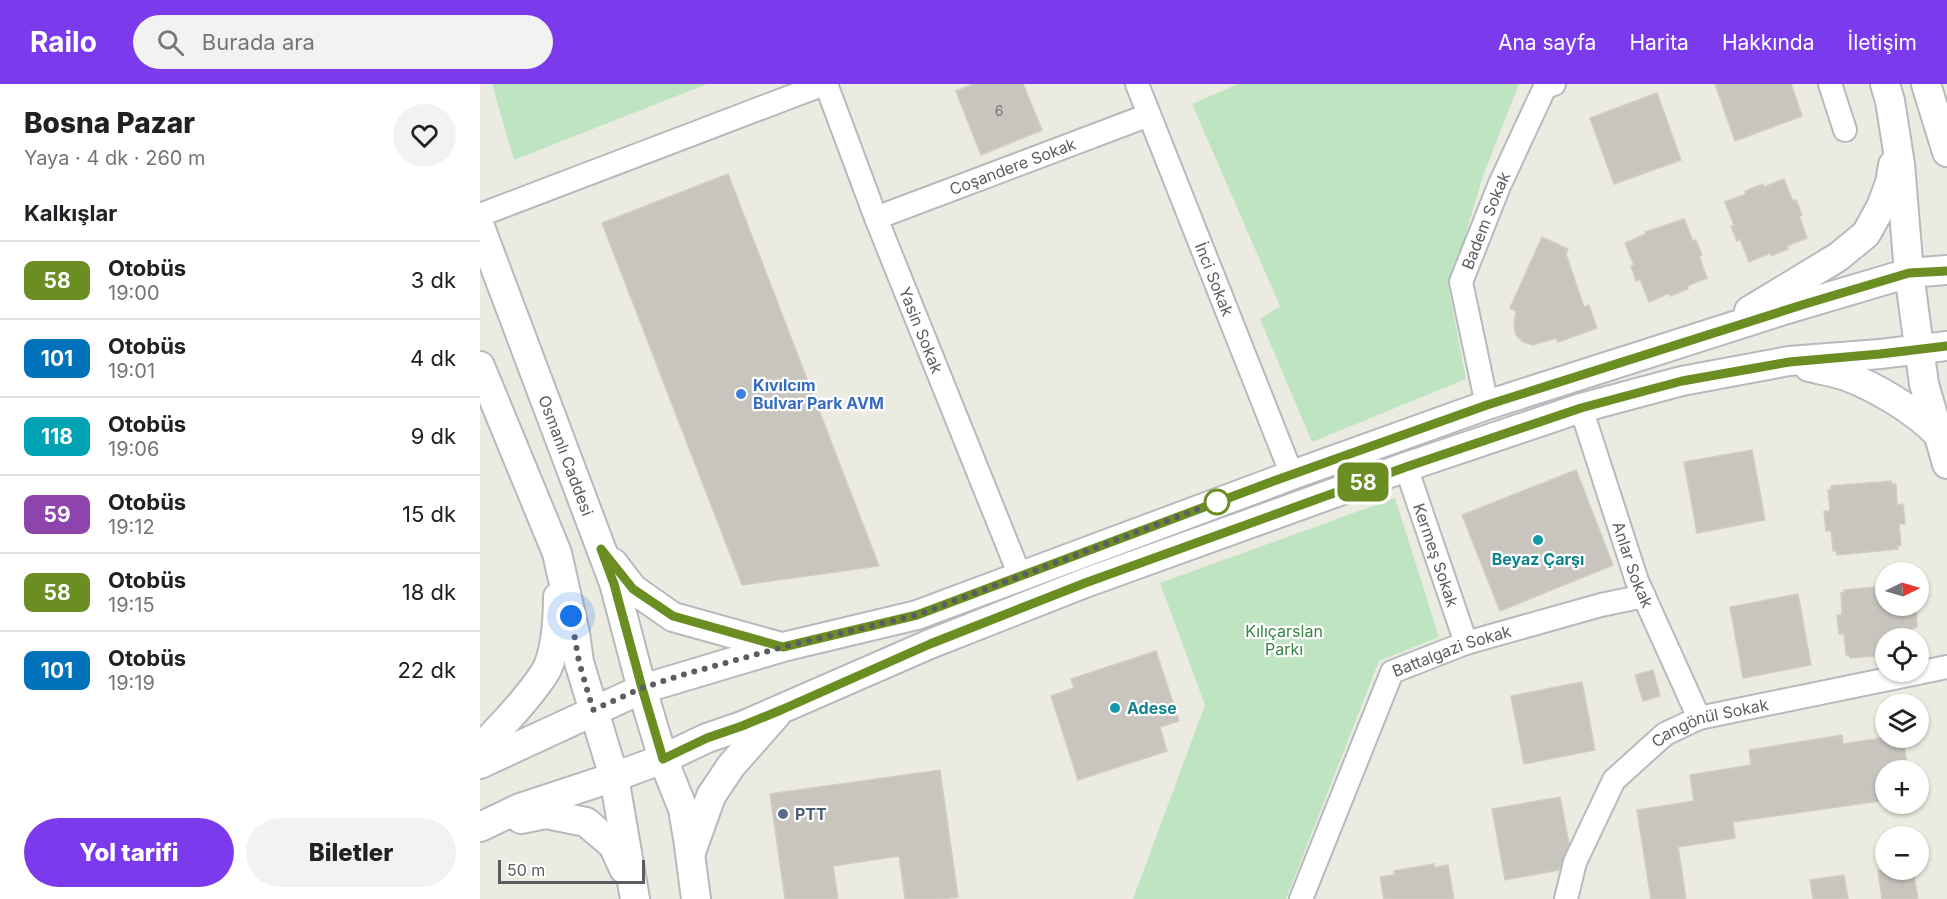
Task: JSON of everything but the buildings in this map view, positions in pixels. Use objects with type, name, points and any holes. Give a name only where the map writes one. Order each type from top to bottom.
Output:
[{"type":"street","points":[[480,215],[825,84]]},
{"type":"street","name":"Yasin Sokak","points":[[825,84],[876,218],[1020,576]]},
{"type":"street","name":"İnci Sokak","points":[[1137,84],[1292,475]]},
{"type":"street","name":"Badem Sokak","points":[[1487,405],[1461,282],[1498,186],[1545,87],[1554,84]]},
{"type":"street","points":[[1830,84],[1845,130]]},
{"type":"street","points":[[1885,84],[1890,101],[1897,149],[1909,273],[1924,384],[1947,464]]},
{"type":"street","points":[[1926,84],[1947,152]]},
{"type":"street","name":"Coşandere Sokak","points":[[876,218],[1149,115]]},
{"type":"street","points":[[1720,330],[1775,293],[1838,257],[1866,234],[1881,207],[1890,183],[1897,149]]},
{"type":"street","name":"Osmanlı Caddesi","points":[[480,226],[623,612],[663,759]]},
{"type":"street","points":[[480,764],[642,688],[783,647],[917,615],[1487,405],[1720,330],[1909,273],[1947,270]]},
{"type":"street","points":[[486,825],[520,808],[663,759],[707,738],[781,710],[930,644],[1085,583],[1406,467],[1581,408],[1682,381],[1789,362],[1947,346]]},
{"type":"street","points":[[1789,362],[1846,376],[1922,418],[1938,434]]},
{"type":"street","points":[[480,366],[557,552],[579,662],[614,777],[634,894]]},
{"type":"street","name":"Anlar Sokak","points":[[1581,408],[1637,581],[1699,718]]},
{"type":"street","name":"Kermeş Sokak","points":[[1406,467],[1466,643]]},
{"type":"street","points":[[601,549],[633,589],[673,616],[783,647]]},
{"type":"street","points":[[480,748],[509,718],[544,673],[554,644],[558,614],[557,552]]},
{"type":"street","name":"Battalgazi Sokak","points":[[1302,899],[1392,672],[1466,643],[1601,605],[1644,596]]},
{"type":"street","name":"Cangönül Sokak","points":[[1566,899],[1575,862],[1614,780],[1665,734],[1699,718],[1947,667]]},
{"type":"street","points":[[690,854],[711,796],[731,766],[781,710]]},
{"type":"street","points":[[663,759],[683,810],[696,899]]},
{"type":"street","points":[[486,825],[546,814],[586,822],[613,844],[634,894]]},
{"type":"green space","points":[[492,84],[707,84],[514,160]]},
{"type":"green space","points":[[1238,84],[1519,84],[1483,176],[1449,290],[1466,379],[1312,442],[1260,319],[1280,306],[1192,104]]},
{"type":"green space","name":"Kılıçarslan Parkı","points":[[1395,498],[1439,637],[1379,661],[1286,899],[1133,899],[1205,705],[1160,583]]},
{"type":"bus line","name":"58","points":[[1947,271],[1909,273],[1706,334],[1487,405],[1271,482],[917,615],[783,647],[673,616],[633,589],[601,549],[614,584],[663,759],[707,738],[781,710],[930,644],[1085,583],[1406,467],[1581,408],[1682,381],[1789,362],[1947,346]]},
{"type":"place","name":"Kıvılcım Bulvar Park AVM","points":[[741,394]]},
{"type":"place","name":"Beyaz Çarşı","points":[[1538,540]]},
{"type":"place","name":"Adese","points":[[1115,708]]},
{"type":"place","name":"PTT","points":[[783,814]]},
{"type":"route","points":[[571,616],[579,662],[593,710],[642,688],[682,675],[783,647],[917,615],[1217,502]]}]
